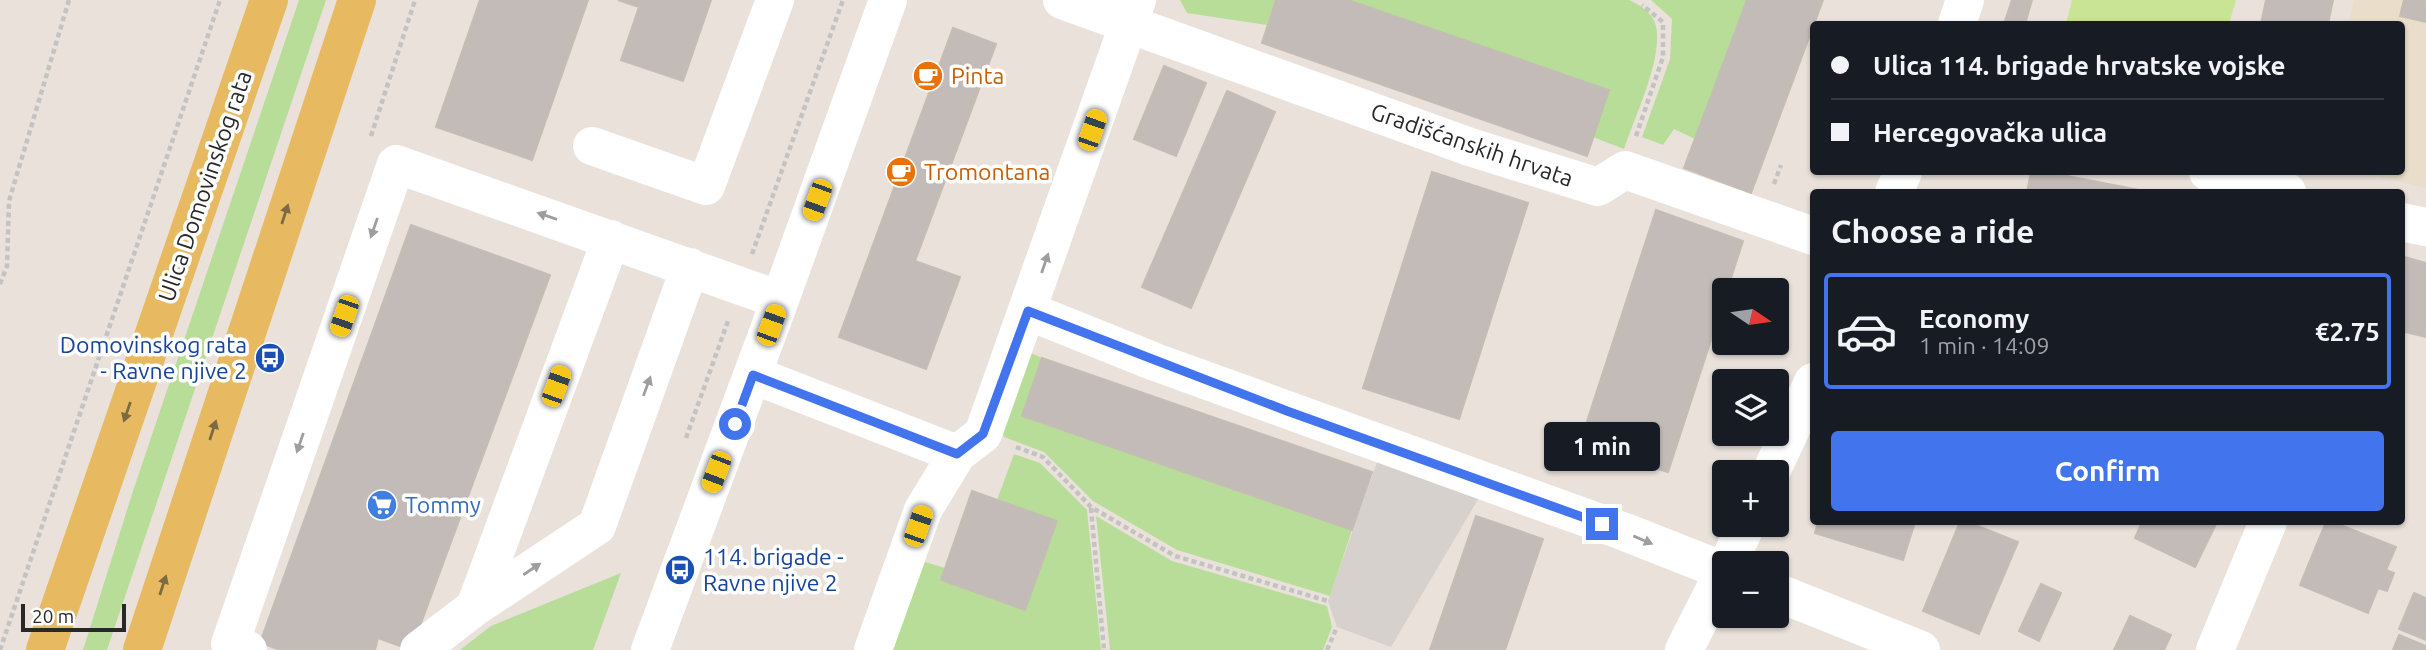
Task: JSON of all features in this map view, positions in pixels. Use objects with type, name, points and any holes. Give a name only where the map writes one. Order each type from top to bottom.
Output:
[{"type":"main road","name":"Ulica Domovinskog rata","points":[[45,650],[269,0]]},
{"type":"main road","points":[[142,650],[357,0]]},
{"type":"street","points":[[592,146],[706,186],[775,0]]},
{"type":"street","points":[[650,650],[753,375],[888,0]]},
{"type":"street","name":"Gradišćanskih hrvata","points":[[1062,0],[1133,13],[1470,147],[1598,187],[1625,170]]},
{"type":"street","points":[[1958,21],[1965,0]]},
{"type":"street","points":[[873,650],[923,510],[970,444],[1028,311],[1133,13]]},
{"type":"street","points":[[248,650],[230,644],[396,164],[780,300]]},
{"type":"street","points":[[1625,170],[1810,235]]},
{"type":"street","points":[[2220,175],[2275,189]]},
{"type":"street","points":[[2405,223],[2426,227]]},
{"type":"street","points":[[475,607],[611,239]]},
{"type":"street","points":[[419,650],[475,607],[597,526],[690,267]]},
{"type":"street","points":[[1028,311],[1155,362],[1625,532],[1712,566]]},
{"type":"street","points":[[753,375],[970,444]]},
{"type":"street","points":[[1777,460],[1810,388]]},
{"type":"street","points":[[2215,650],[2267,525]]},
{"type":"street","points":[[1684,650],[1712,595]]},
{"type":"street","points":[[1789,597],[1921,650]]},
{"type":"path","points":[[0,284],[7,266],[9,201],[69,0]]},
{"type":"path","points":[[0,649],[220,0]]},
{"type":"path","points":[[684,442],[843,0]]},
{"type":"path","points":[[1625,170],[1663,57],[1663,22],[1642,5]]},
{"type":"path","points":[[970,444],[1043,457],[1091,507],[1175,556],[1328,601]]},
{"type":"path","points":[[1091,507],[1104,650]]},
{"type":"path","points":[[722,561],[737,553]]},
{"type":"path","points":[[1327,650],[1337,627]]},
{"type":"shaded area","points":[[2354,0],[2426,0],[2426,188],[2372,175],[2405,175],[2405,21],[2350,21]]},
{"type":"shaded area","points":[[1383,445],[1487,484],[1391,647],[1337,627],[1328,601]]},
{"type":"green space","points":[[299,0],[326,0],[107,650],[83,650],[134,488]]},
{"type":"green space","points":[[1180,0],[1276,0],[1267,25],[1187,13]]},
{"type":"green space","points":[[1348,0],[1633,2],[1652,17],[1657,39],[1652,71],[1624,149],[1593,137]]},
{"type":"green space","points":[[1651,0],[1747,0],[1695,139],[1674,129],[1663,145],[1642,137],[1670,59],[1672,19]]},
{"type":"green space","points":[[2072,0],[2236,0],[2230,21],[2067,21]]},
{"type":"green space","points":[[1031,353],[1042,358],[1022,416],[1352,530],[1330,596],[1177,550],[1093,501],[1044,452],[1004,437],[1002,431]]},
{"type":"green space","points":[[1014,454],[1040,463],[1087,510],[1101,650],[892,650],[925,562],[945,568],[941,580],[1025,610],[1057,521],[997,500]]},
{"type":"green space","points":[[1096,516],[1172,561],[1327,606],[1332,627],[1323,650],[1110,650]]},
{"type":"green space","points":[[621,573],[593,650],[460,650],[491,626]]},
{"type":"building","points":[[480,0],[588,0],[532,160],[436,127]]},
{"type":"building","points":[[618,0],[711,0],[683,81],[621,60],[639,7]]},
{"type":"building","points":[[1276,0],[1348,0],[1609,90],[1587,156],[1262,43]]},
{"type":"building","points":[[1747,0],[1823,0],[1815,21],[1810,21],[1810,35],[1751,193],[1684,168]]},
{"type":"building","points":[[2012,0],[2032,0],[2026,21],[2005,21]]},
{"type":"building","points":[[2266,0],[2333,0],[2329,21],[2262,21]]},
{"type":"building","points":[[2404,0],[2426,0],[2426,22],[2400,16]]},
{"type":"building","points":[[953,28],[996,44],[915,261],[960,277],[926,369],[839,337]]},
{"type":"building","points":[[1164,66],[1206,83],[1176,156],[1134,139]]},
{"type":"building","points":[[1227,91],[1275,112],[1191,308],[1142,287]]},
{"type":"building","points":[[1432,172],[1528,203],[1459,419],[1363,388]]},
{"type":"building","points":[[2030,175],[2062,175],[2134,189],[2028,189]]},
{"type":"building","points":[[1656,210],[1743,241],[1731,278],[1712,278],[1712,337],[1668,472],[1579,446]]},
{"type":"building","points":[[411,225],[550,275],[411,650],[378,638],[375,650],[281,650],[260,643]]},
{"type":"building","points":[[2405,257],[2426,263],[2426,337],[2405,332]]},
{"type":"building","points":[[1042,358],[1372,472],[1352,530],[1022,416]]},
{"type":"building","points":[[972,491],[1057,521],[1025,610],[941,580]]},
{"type":"building","points":[[1476,516],[1543,539],[1505,650],[1430,650]]},
{"type":"building","points":[[1817,525],[1914,525],[1903,560],[1815,533]]},
{"type":"building","points":[[1959,525],[1976,525],[2018,542],[1979,634],[1923,611]]},
{"type":"building","points":[[2141,525],[2216,525],[2195,567],[2135,538]]},
{"type":"building","points":[[2325,525],[2341,525],[2396,547],[2386,570],[2394,573],[2387,591],[2378,588],[2368,613],[2300,585]]},
{"type":"building","points":[[2041,584],[2061,593],[2039,641],[2019,631]]},
{"type":"building","points":[[2414,593],[2426,598],[2426,640],[2399,629]]},
{"type":"building","points":[[2130,616],[2171,635],[2164,650],[2114,650]]},
{"type":"building","points":[[2399,635],[2426,646],[2426,650],[2393,650]]},
{"type":"place","name":"Pinta","points":[[928,76]]},
{"type":"place","name":"Tromontana","points":[[901,172]]},
{"type":"place","name":"Domovinskog rata - Ravne njive 2","points":[[270,358]]},
{"type":"place","name":"Tommy","points":[[382,505]]},
{"type":"place","name":"114. brigade - Ravne njive 2","points":[[680,570]]},
{"type":"route","points":[[735,424],[753,375],[957,454],[983,434],[1028,311],[1287,411],[1602,524]]}]
